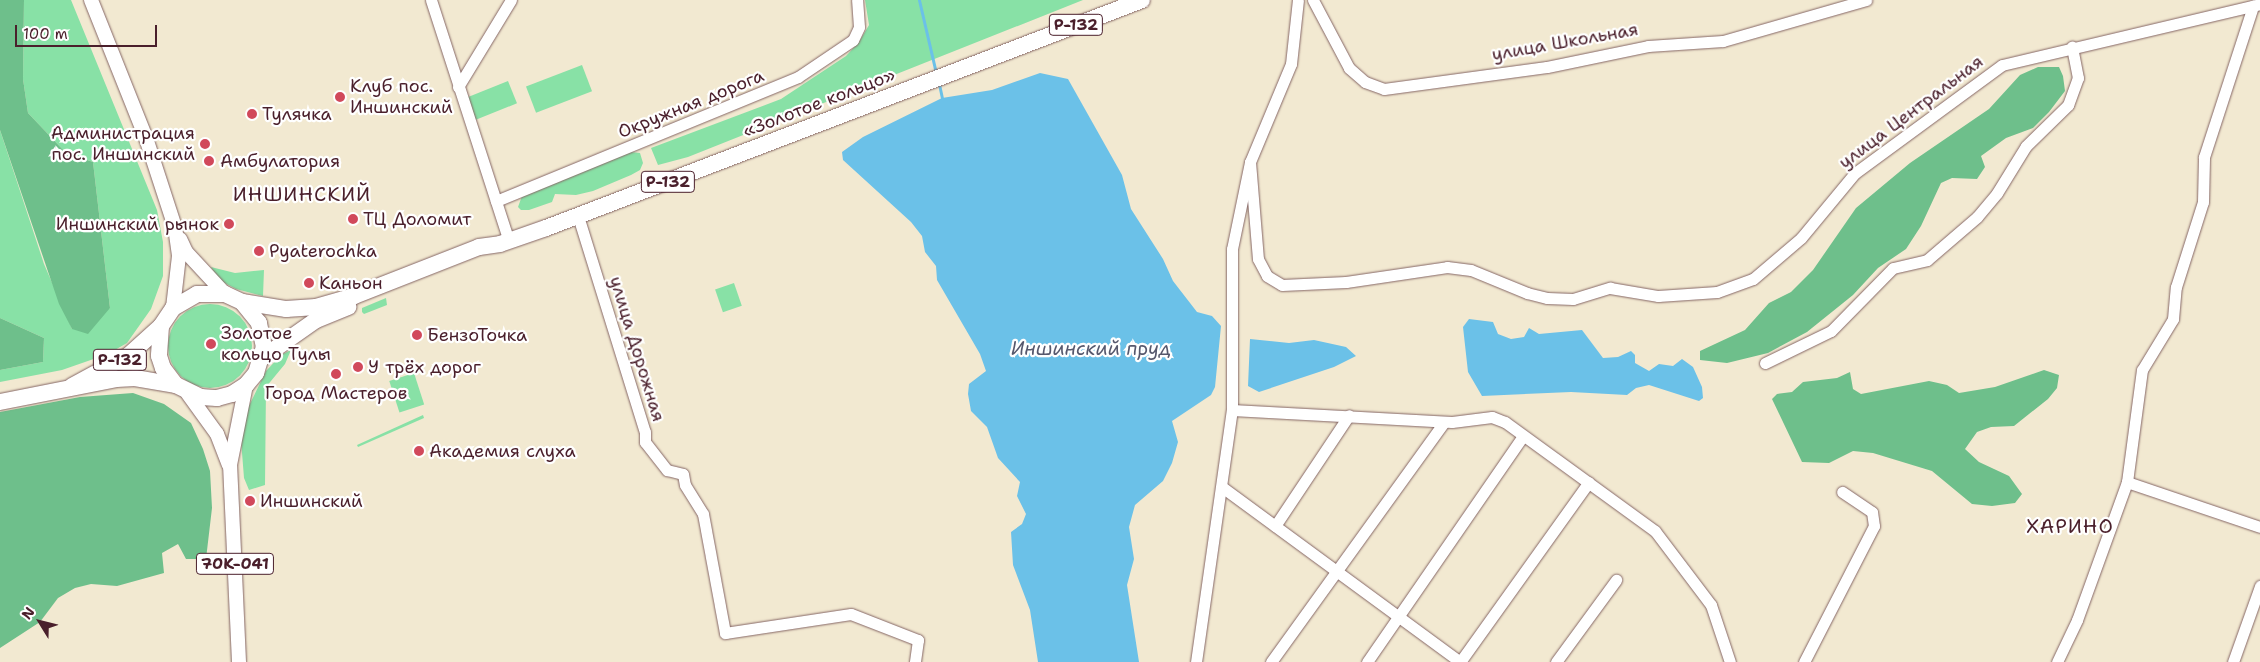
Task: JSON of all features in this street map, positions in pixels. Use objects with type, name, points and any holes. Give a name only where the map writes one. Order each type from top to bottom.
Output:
[{"type":"highway","name":"«Золотое кольцо»","points":[[72,386],[128,355],[161,326],[173,308],[197,294],[224,294],[242,302],[286,309],[316,307],[354,296],[478,247],[504,242],[578,216],[1142,0]]},
{"type":"highway","name":"«Золотое кольцо»","points":[[0,402],[72,386],[135,378],[217,398],[246,385],[262,358],[316,320],[483,257],[504,242]]},
{"type":"highway","name":"«Золотое кольцо»","points":[[242,302],[253,314],[263,334],[262,358]]},
{"type":"highway","name":"«Золотое кольцо»","points":[[161,326],[159,356],[163,368],[182,390]]},
{"type":"main road","points":[[91,0],[146,138],[175,227],[186,252],[224,294]]},
{"type":"main road","points":[[173,308],[179,256],[175,227]]},
{"type":"main road","name":"70К-041","points":[[239,662],[230,465],[246,385]]},
{"type":"main road","name":"70К-041","points":[[182,390],[217,434],[230,465]]},
{"type":"street","points":[[431,0],[496,201],[504,242]]},
{"type":"street","points":[[458,87],[511,0]]},
{"type":"street","name":"Окружная дорога","points":[[496,201],[798,77],[853,40],[859,26],[857,0]]},
{"type":"street","points":[[1196,662],[1232,410],[1232,250],[1250,162],[1262,126],[1291,64],[1298,0]]},
{"type":"street","name":"улица Школьная","points":[[1313,0],[1349,68],[1365,82],[1384,89],[1547,67],[1648,46],[1723,41],[1866,0]]},
{"type":"street","points":[[2057,662],[2077,620],[2127,482],[2142,370],[2173,319],[2176,287],[2203,202],[2204,157],[2257,5]]},
{"type":"street","name":"улица Центральная","points":[[1250,162],[1258,258],[1267,276],[1282,285],[1346,282],[1447,267],[1476,271],[1527,293],[1547,298],[1573,299],[1610,288],[1658,296],[1717,292],[1754,279],[1801,238],[1855,173],[1922,127],[1998,67],[2016,60],[2257,5]]},
{"type":"street","points":[[1764,363],[1830,330],[1893,268],[1927,260],[1978,217],[1997,193],[2026,146],[2068,105],[2078,78],[2072,48]]},
{"type":"street","name":"улица Дорожная","points":[[578,216],[645,442],[667,470],[683,474],[685,485],[703,514],[725,633],[851,614],[918,640],[915,662]]},
{"type":"street","points":[[1232,410],[1349,415],[1444,422],[1492,417],[1590,482],[1644,521],[1676,554],[1711,605],[1730,662]]},
{"type":"street","points":[[1275,526],[1349,415]]},
{"type":"street","points":[[1271,662],[1444,422]]},
{"type":"street","points":[[1367,662],[1522,437]]},
{"type":"street","points":[[1222,487],[1460,662],[1590,482]]},
{"type":"street","points":[[2127,482],[2260,526]]},
{"type":"street","points":[[1804,662],[1874,526],[1872,512],[1842,492]]},
{"type":"street","points":[[1556,662],[1616,580]]},
{"type":"street","points":[[2233,662],[2260,589]]},
{"type":"green space","points":[[0,0],[24,0],[23,79],[28,113],[66,153],[93,162],[110,308],[88,334],[72,329],[59,304],[0,130]]},
{"type":"green space","points":[[24,0],[71,0],[157,210],[163,242],[163,276],[151,309],[127,343],[108,354],[62,370],[0,382],[0,370],[43,362],[44,338],[0,318],[0,130],[44,264],[72,329],[110,308],[93,162],[66,153],[28,113],[23,79]]},
{"type":"green space","points":[[865,0],[1083,0],[688,157],[658,165],[651,148],[781,99],[846,56],[859,42],[869,25]]},
{"type":"green space","points":[[582,65],[592,91],[536,113],[526,87]]},
{"type":"green space","points":[[2038,67],[2059,67],[2063,76],[2065,91],[2049,112],[2033,128],[2006,138],[1981,156],[1985,167],[1977,179],[1952,178],[1941,183],[1921,226],[1906,249],[1878,268],[1853,295],[1807,332],[1768,353],[1727,363],[1700,360],[1700,351],[1745,330],[1769,303],[1791,292],[1813,270],[1856,208],[1910,163],[1989,109],[2020,75]]},
{"type":"green space","points":[[508,81],[517,103],[475,120],[466,98]]},
{"type":"green space","points":[[631,152],[640,153],[643,163],[640,170],[631,175],[593,191],[576,195],[555,194],[552,202],[529,210],[521,210],[518,207],[522,196]]},
{"type":"green space","points":[[211,267],[235,273],[264,270],[263,296],[236,289],[219,280]]},
{"type":"green space","points":[[734,283],[742,306],[723,312],[715,290]]},
{"type":"green space","points":[[386,298],[387,305],[364,314],[362,312],[362,308]]},
{"type":"green space","points":[[202,304],[218,304],[234,311],[245,322],[252,338],[249,362],[240,376],[234,381],[218,388],[202,388],[186,381],[175,370],[168,354],[168,338],[175,322],[186,311]]},
{"type":"green space","points":[[0,318],[44,338],[43,362],[0,370]]},
{"type":"green space","points":[[291,350],[285,364],[266,387],[265,485],[249,490],[244,478],[241,440],[246,412],[266,371],[281,355]]},
{"type":"green space","points":[[2044,370],[2059,375],[2057,388],[2048,399],[2014,426],[1991,427],[1977,432],[1965,449],[1979,462],[2009,476],[2022,494],[2015,503],[1992,506],[1972,504],[1932,471],[1873,453],[1853,451],[1829,463],[1802,462],[1772,399],[1777,394],[1792,392],[1803,382],[1837,378],[1850,372],[1853,389],[1861,394],[1929,381],[1947,385],[1959,393],[1995,387]]},
{"type":"green space","points":[[414,373],[424,404],[399,412],[389,381]]},
{"type":"green space","points":[[133,393],[164,404],[191,423],[203,449],[210,471],[212,508],[206,559],[186,559],[178,544],[162,553],[164,573],[117,586],[91,584],[75,588],[58,598],[40,622],[0,648],[0,412],[80,397]]},
{"type":"green space","points":[[423,415],[424,418],[358,447],[357,445]]},
{"type":"water","name":"Иншинский пруд","points":[[1040,73],[1068,79],[1122,175],[1131,209],[1163,259],[1173,281],[1197,312],[1212,316],[1221,326],[1215,387],[1211,395],[1172,421],[1178,442],[1172,463],[1163,481],[1135,505],[1129,527],[1134,559],[1127,585],[1139,662],[1038,662],[1030,610],[1013,565],[1011,532],[1022,524],[1026,514],[1017,496],[1020,482],[998,458],[987,427],[971,411],[968,394],[969,384],[986,371],[980,354],[937,280],[936,266],[925,252],[922,236],[911,222],[843,160],[842,152],[863,137],[942,98],[992,90]]},
{"type":"water","points":[[1469,319],[1493,322],[1498,334],[1511,339],[1524,337],[1529,328],[1539,334],[1582,330],[1603,358],[1618,357],[1631,351],[1635,355],[1635,363],[1649,371],[1659,364],[1673,366],[1682,359],[1693,367],[1702,387],[1703,398],[1699,401],[1649,385],[1636,388],[1627,395],[1571,392],[1482,396],[1468,372],[1463,327]]},
{"type":"water","points":[[1250,339],[1289,343],[1314,340],[1346,347],[1356,356],[1334,367],[1259,392],[1248,386]]},
{"type":"waterway","points":[[919,0],[936,73]]},
{"type":"waterway","points":[[939,84],[942,98]]},
{"type":"place","name":"Клуб пос. Иншинский","points":[[340,97]]},
{"type":"place","name":"Тулячка","points":[[252,114]]},
{"type":"place","name":"Администрация пос. Иншинский","points":[[205,144]]},
{"type":"place","name":"Амбулатория","points":[[209,161]]},
{"type":"place","name":"ТЦ Доломит","points":[[353,219]]},
{"type":"place","name":"Иншинский рынок","points":[[229,224]]},
{"type":"place","name":"Pyaterochka","points":[[259,251]]},
{"type":"place","name":"Каньон","points":[[309,283]]},
{"type":"place","name":"БензоТочка","points":[[417,335]]},
{"type":"place","name":"Золотое кольцо Тулы","points":[[211,344]]},
{"type":"place","name":"У трёх дорог","points":[[358,367]]},
{"type":"place","name":"Город Мастеров","points":[[336,374]]},
{"type":"place","name":"Академия слуха","points":[[419,451]]},
{"type":"place","name":"Иншинский","points":[[250,501]]},
{"type":"district","name":"ИНШИНСКИЙ","points":[[302,194]]},
{"type":"district","name":"ХАРИНО","points":[[2070,526]]}]
